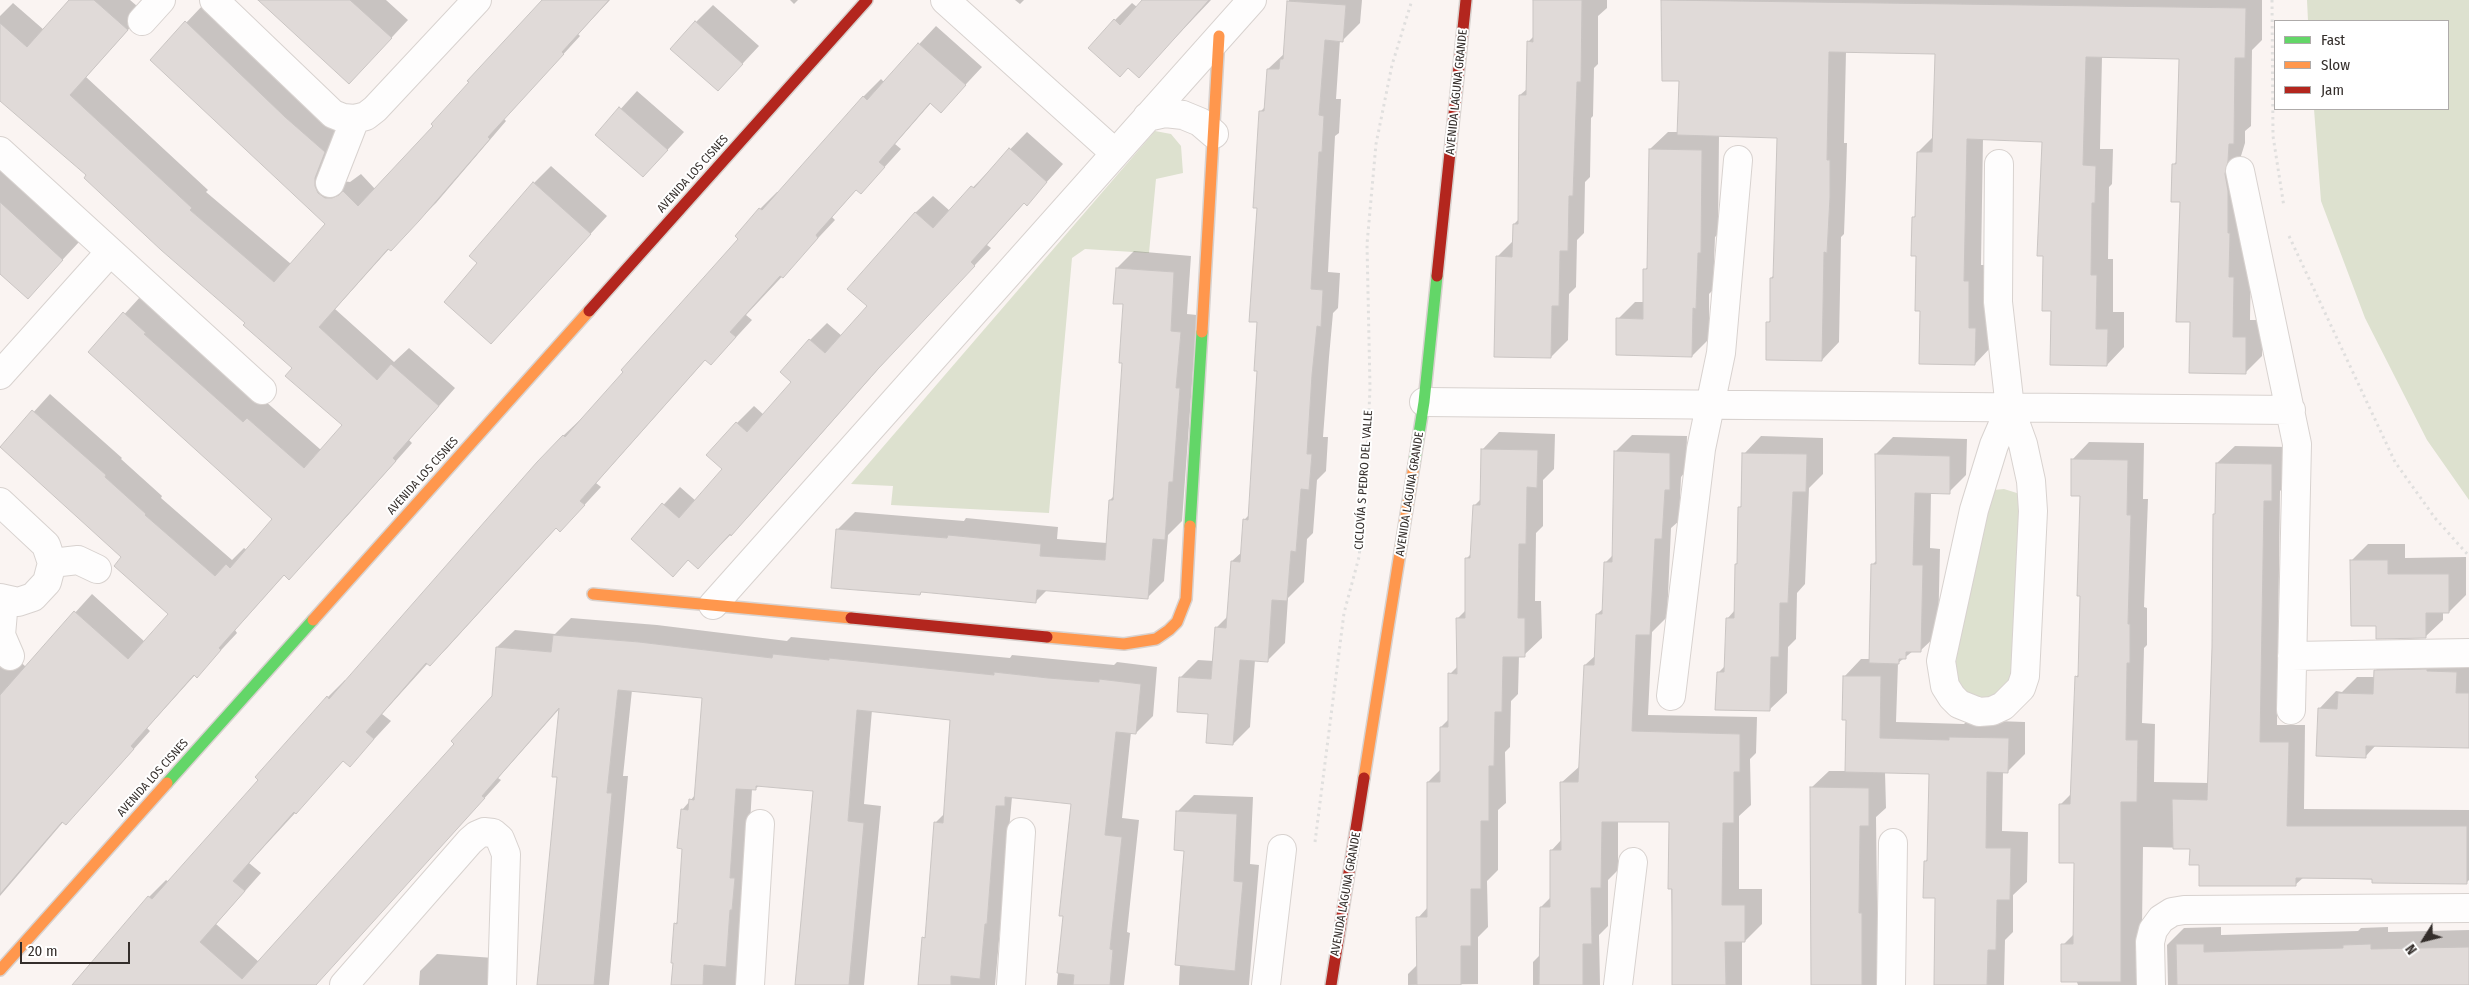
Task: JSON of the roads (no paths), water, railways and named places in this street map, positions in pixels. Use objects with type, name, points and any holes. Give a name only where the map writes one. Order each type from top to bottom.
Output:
[{"type":"street","points":[[142,20],[161,0]]},
{"type":"street","points":[[214,0],[333,114],[343,118],[355,119],[366,116],[375,109],[477,0]]},
{"type":"street","name":"AVENIDA LOS CISNES","points":[[0,970],[867,0]]},
{"type":"street","points":[[945,0],[1115,153]]},
{"type":"street","points":[[713,605],[1252,0]]},
{"type":"street","name":"AVENIDA LAGUNA GRANDE","points":[[1331,985],[1424,402],[1466,0]]},
{"type":"street","points":[[593,594],[1124,644],[1156,639],[1169,630],[1177,622],[1186,599],[1219,36]]},
{"type":"street","points":[[1147,117],[1165,113],[1183,115],[1200,122],[1214,134]]},
{"type":"street","points":[[330,183],[355,119]]},
{"type":"street","points":[[0,151],[262,390]]},
{"type":"street","points":[[1670,696],[1701,450],[1721,353],[1738,160]]},
{"type":"street","points":[[1999,164],[1998,302],[2010,408],[2024,444],[2031,481],[2033,511],[2027,663],[2021,688],[2013,698],[1997,708],[1979,712],[1968,709],[1952,697],[1945,686],[1941,661],[1974,510],[1994,445],[2010,408]]},
{"type":"street","points":[[2240,171],[2297,444],[2291,710]]},
{"type":"street","points":[[0,375],[110,252]]},
{"type":"street","points":[[1424,402],[2291,410]]},
{"type":"street","points":[[0,502],[46,545],[52,563],[47,582],[33,597],[18,602],[4,600],[1,629],[4,646],[10,656]]},
{"type":"street","points":[[52,563],[78,560],[97,569]]},
{"type":"street","points":[[2292,656],[2469,653]]},
{"type":"street","points":[[750,985],[760,824]]},
{"type":"street","points":[[344,985],[470,841],[476,835],[484,832],[493,833],[500,839],[506,854],[502,985]]},
{"type":"street","points":[[1011,985],[1021,832]]},
{"type":"street","points":[[1891,985],[1894,843]]},
{"type":"street","points":[[1266,985],[1282,849]]},
{"type":"street","points":[[1618,985],[1633,862]]},
{"type":"street","points":[[2151,985],[2150,942],[2153,930],[2161,919],[2172,912],[2184,910],[2469,908]]}]
